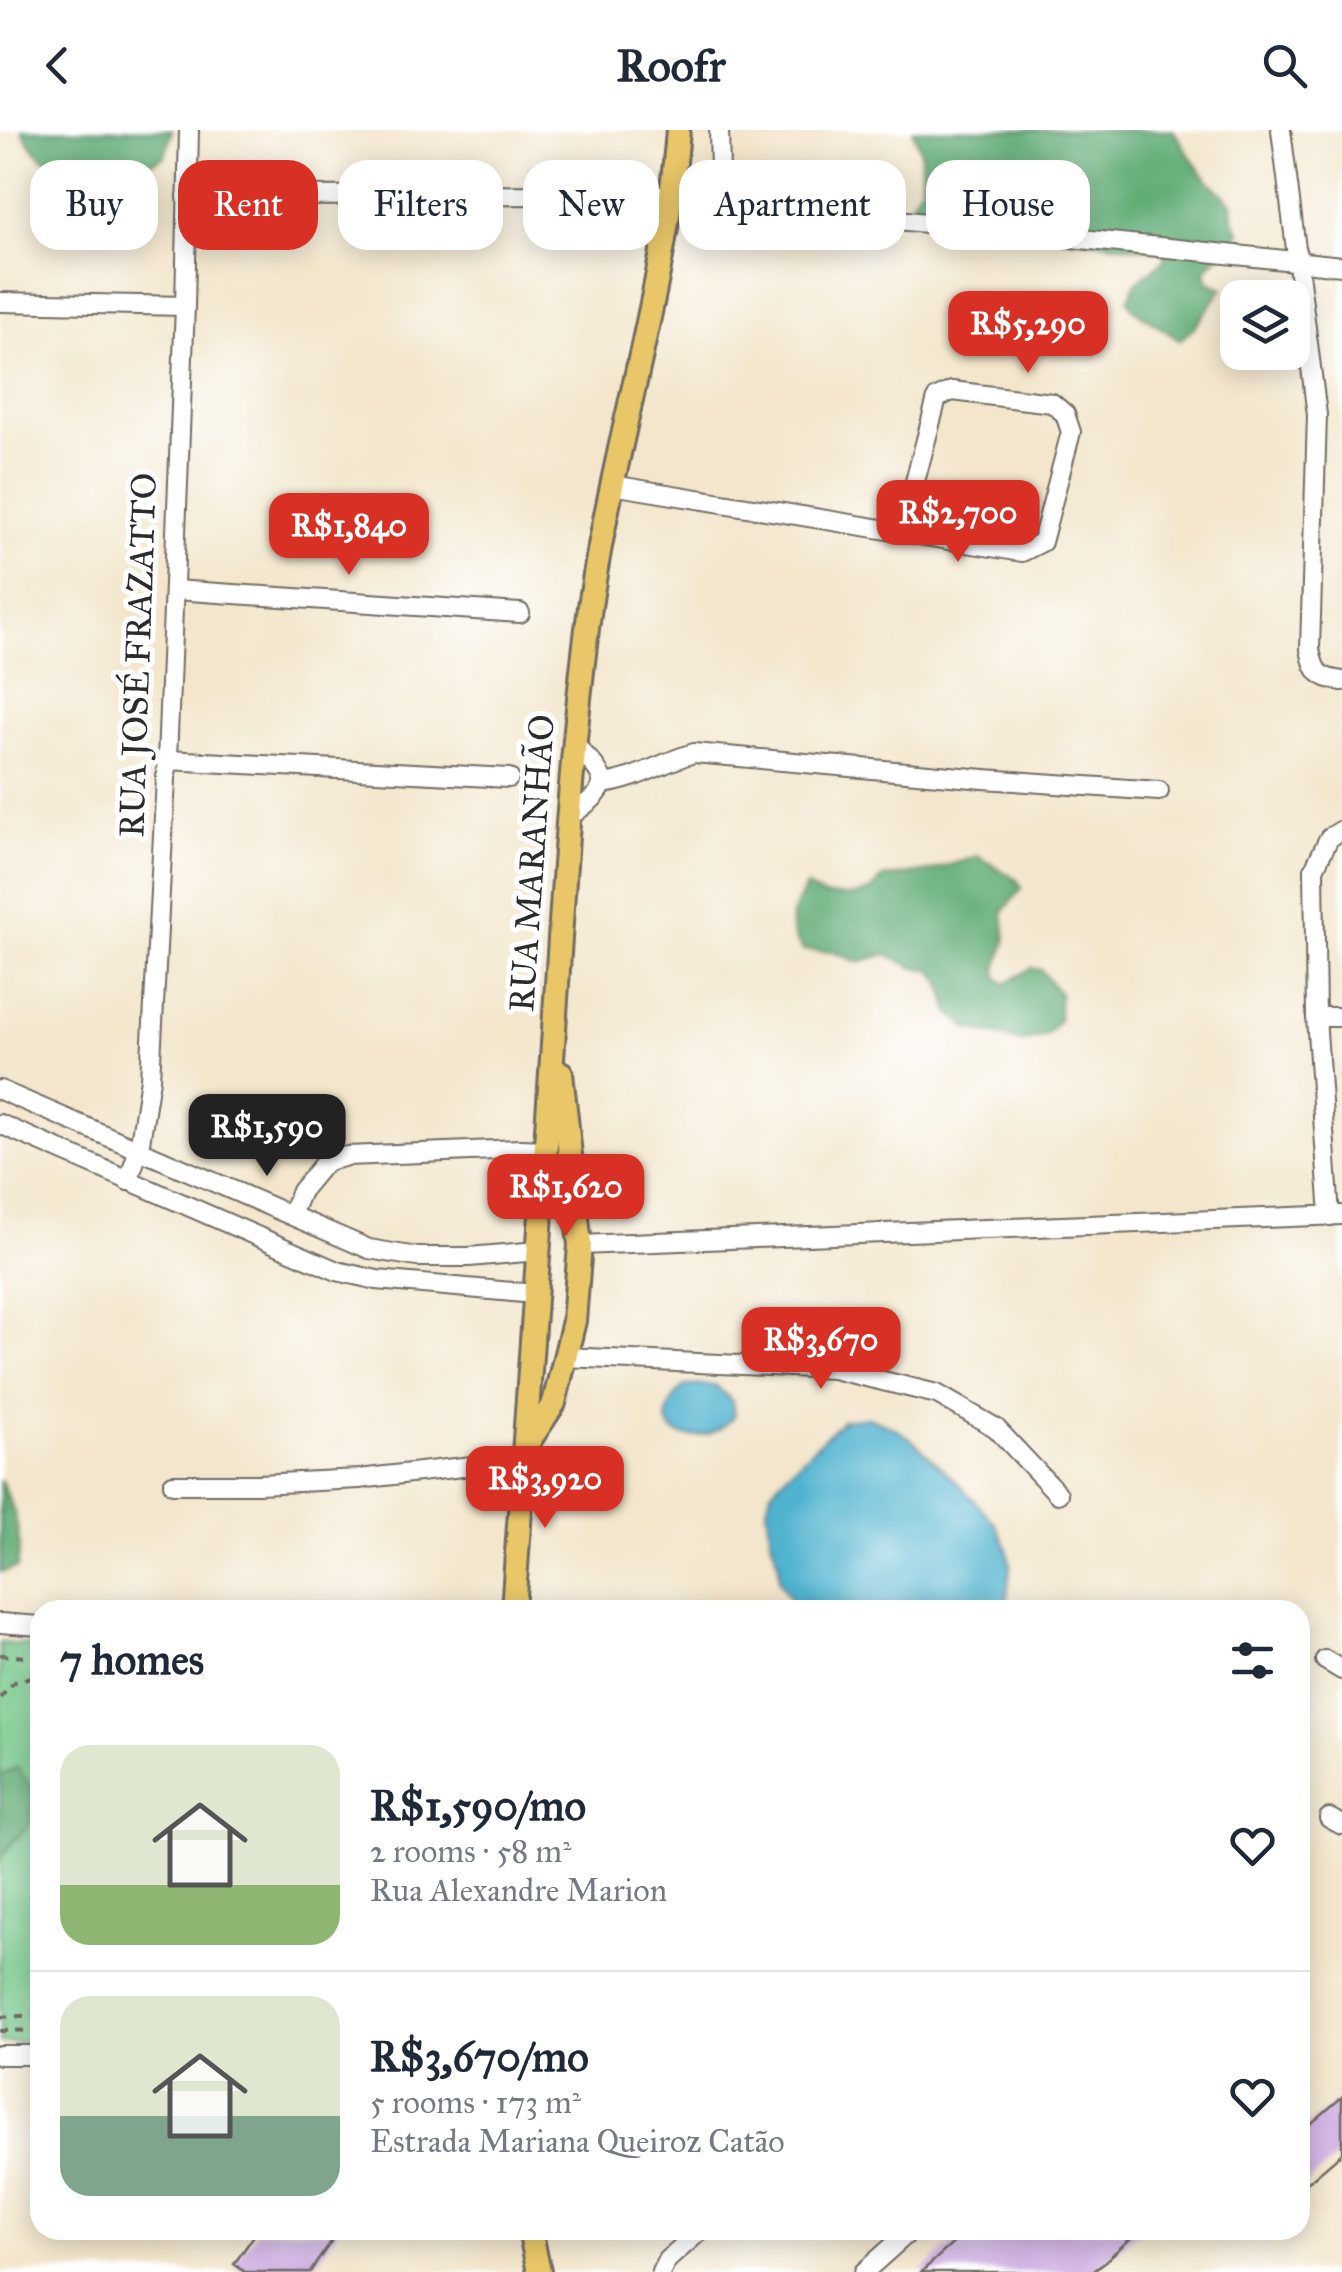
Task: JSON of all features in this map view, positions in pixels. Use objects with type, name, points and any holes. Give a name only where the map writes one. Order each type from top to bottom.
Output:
[{"type":"main road","name":"RUA MARANHÃO","points":[[514,1600],[574,745],[587,626],[672,196],[678,130]]},
{"type":"main road","points":[[524,1455],[554,1403],[574,1320],[580,1245],[554,1025]]},
{"type":"main road","points":[[538,1250],[580,1245]]},
{"type":"main road","points":[[535,1294],[576,1290]]},
{"type":"main road","points":[[532,2240],[539,2272]]},
{"type":"street","name":"RUA JOSÉ FRAZATTO","points":[[188,130],[188,160]]},
{"type":"street","points":[[719,130],[720,171],[732,196],[839,214],[1342,266]]},
{"type":"street","points":[[1282,130],[1317,415],[1310,649],[1313,666],[1325,678],[1342,682]]},
{"type":"street","points":[[318,196],[672,196]]},
{"type":"street","name":"RUA JOSÉ FRAZATTO","points":[[128,1181],[140,1149],[150,1079],[167,760],[186,250]]},
{"type":"street","points":[[0,302],[185,306]]},
{"type":"street","points":[[612,485],[1022,552],[1042,542],[1072,432],[1065,414],[1052,403],[952,392],[937,398],[902,531]]},
{"type":"street","points":[[174,590],[520,613]]},
{"type":"street","points":[[569,818],[600,794],[602,784],[596,767],[574,745]]},
{"type":"street","points":[[602,784],[624,781],[694,753],[1159,791]]},
{"type":"street","points":[[167,760],[508,778]]},
{"type":"street","points":[[580,1245],[1336,1216],[1316,1017],[1314,869],[1329,838],[1342,830]]},
{"type":"street","points":[[1316,1017],[1342,1017]]},
{"type":"street","points":[[0,1090],[368,1248],[417,1257],[469,1257],[538,1250]]},
{"type":"street","points":[[0,1124],[337,1271],[377,1280],[535,1294]]},
{"type":"street","points":[[291,1215],[302,1191],[325,1162],[347,1156],[546,1150]]},
{"type":"street","points":[[565,1357],[833,1369],[937,1394],[996,1428],[1058,1494]]},
{"type":"street","points":[[173,1484],[359,1480],[524,1455]]},
{"type":"street","points":[[0,1622],[30,1625]]},
{"type":"street","points":[[1325,1660],[1342,1670]]},
{"type":"street","points":[[0,2055],[30,2055]]},
{"type":"street","points":[[661,2272],[667,2260],[690,2240]]},
{"type":"street","points":[[864,2272],[899,2240]]},
{"type":"path","points":[[0,1654],[30,1657]]},
{"type":"path","points":[[0,1698],[14,1682],[30,1677]]},
{"type":"path","points":[[0,2016],[30,2015]]},
{"type":"path","points":[[0,2031],[30,2030]]},
{"type":"green space","points":[[22,130],[172,130],[165,156],[157,160],[46,160]]},
{"type":"green space","points":[[913,130],[1173,130],[1201,173],[1232,203],[1233,219],[1240,233],[1205,270],[1208,282],[1220,287],[1220,292],[1194,328],[1179,340],[1134,309],[1128,300],[1136,283],[1164,260],[1164,251],[1090,241],[1090,160],[926,160],[926,217],[906,214],[921,187],[921,152]]},
{"type":"green space","points":[[978,856],[1017,880],[1022,888],[1003,912],[1006,941],[997,968],[998,978],[1006,984],[1031,968],[1041,970],[1059,994],[1059,1020],[1047,1035],[1022,1042],[967,1028],[950,1013],[941,981],[930,969],[915,968],[887,954],[858,962],[833,952],[803,950],[793,934],[793,911],[806,887],[824,896],[856,896],[872,890],[883,878],[931,871]]},
{"type":"green space","points":[[0,1480],[14,1512],[19,1545],[17,1568],[0,1572]]},
{"type":"green space","points":[[0,1643],[30,1646],[30,2042],[0,2043]]},
{"type":"green space","points":[[17,1768],[30,1786],[30,1824],[0,1860],[0,1776]]},
{"type":"water","points":[[715,1385],[732,1401],[734,1415],[722,1427],[694,1436],[680,1435],[671,1428],[667,1418],[671,1404],[684,1386]]},
{"type":"water","points":[[868,1417],[895,1428],[957,1482],[995,1523],[1007,1548],[1010,1566],[1007,1600],[790,1600],[779,1581],[771,1540],[767,1507],[771,1491],[843,1420]]},
{"type":"building","points":[[1342,2097],[1342,2153],[1310,2180],[1310,2124]]},
{"type":"building","points":[[251,2240],[332,2240],[310,2272],[245,2272],[234,2264]]},
{"type":"building","points":[[957,2240],[1129,2240],[1093,2272],[921,2272]]}]
